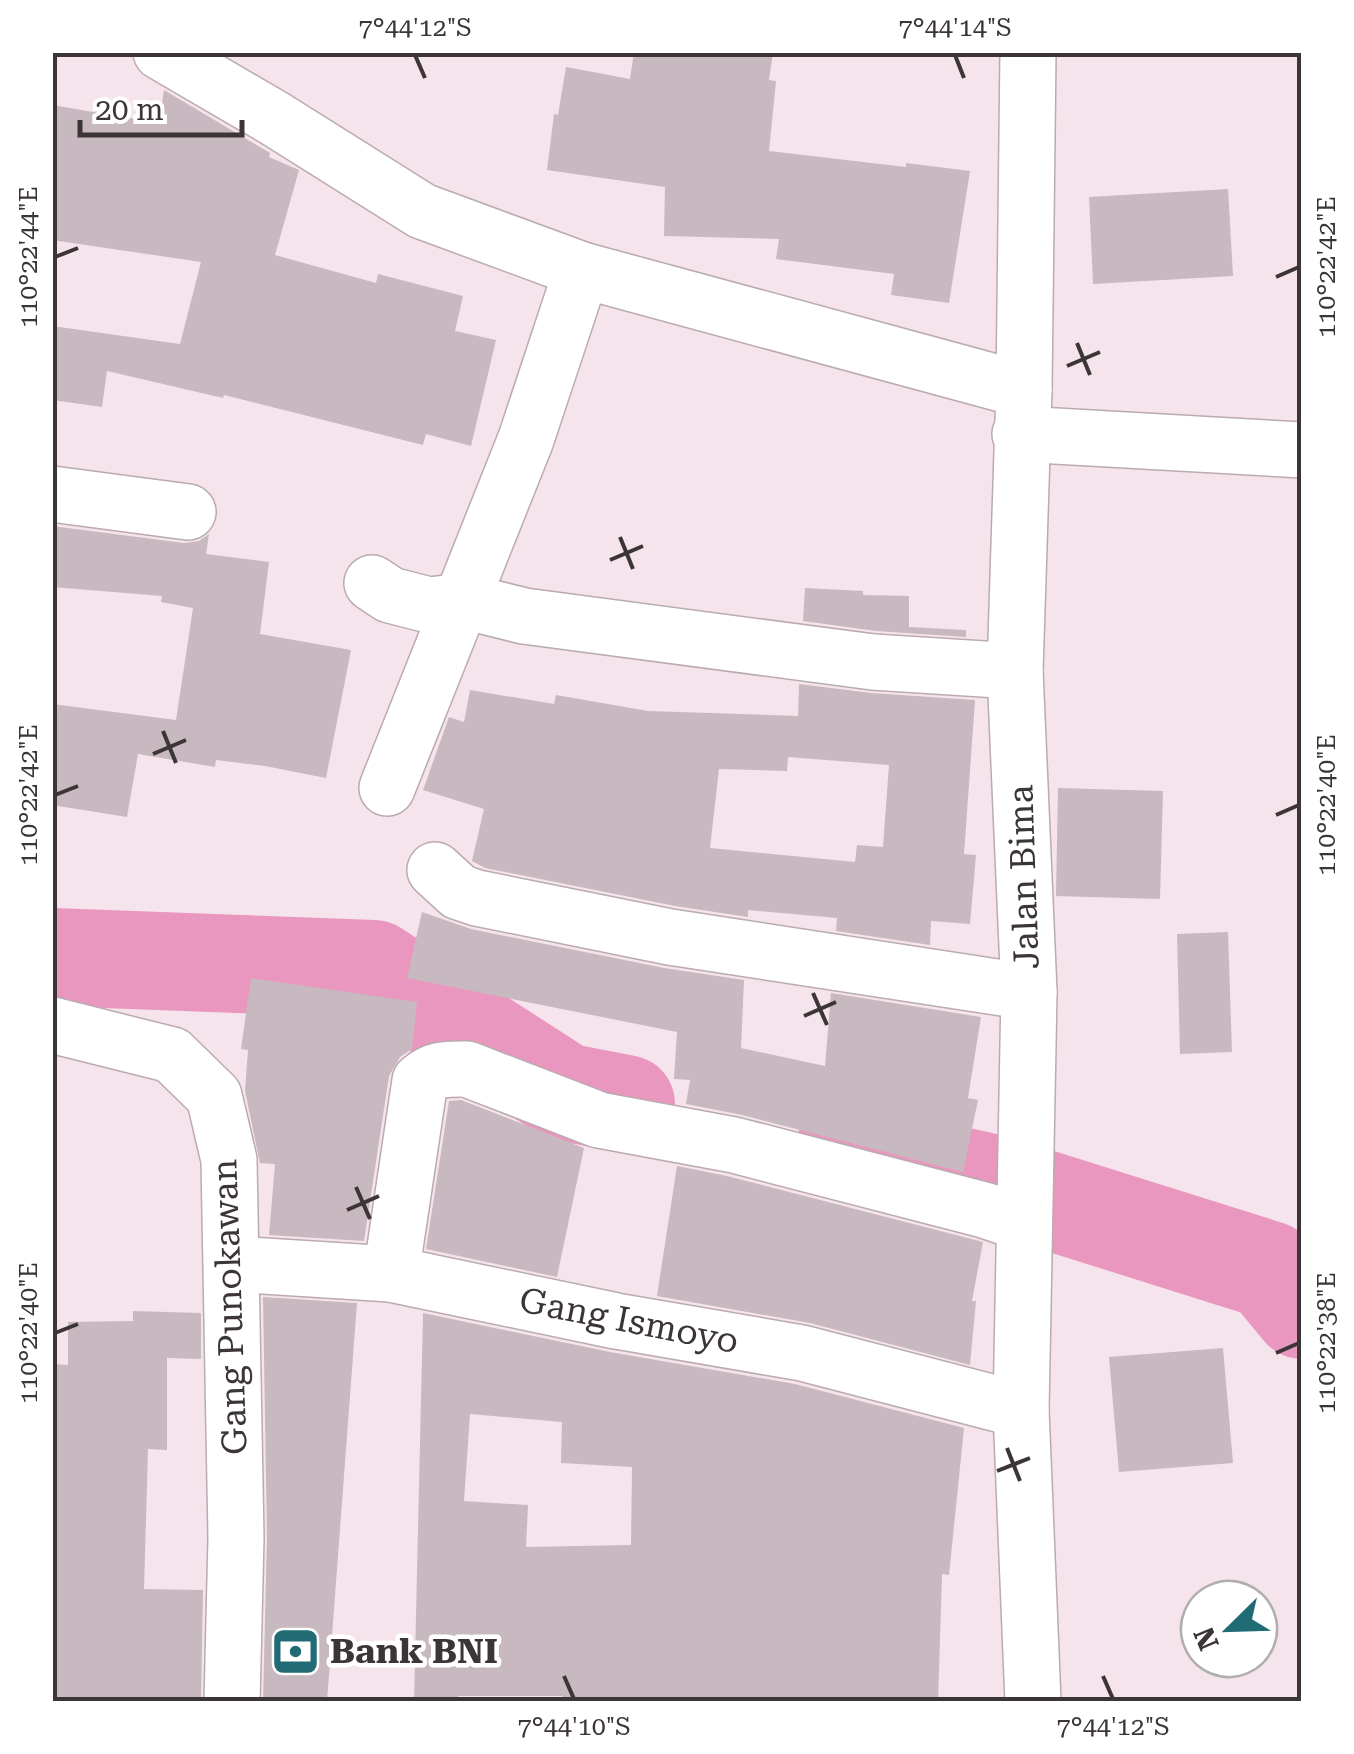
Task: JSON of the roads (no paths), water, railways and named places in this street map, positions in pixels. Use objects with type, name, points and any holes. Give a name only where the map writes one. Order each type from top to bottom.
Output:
[{"type":"street","points":[[161,52],[422,211],[582,270],[1022,412],[1302,450]]},
{"type":"street","name":"Jalan Bima","points":[[1028,52],[1015,671],[1028,992],[1021,1410],[1033,1702]]},
{"type":"street","points":[[387,788],[490,608],[526,439],[582,270]]},
{"type":"street","points":[[52,494],[188,512]]},
{"type":"street","points":[[372,582],[390,595],[429,605],[490,608],[873,662],[1015,671]]},
{"type":"street","points":[[435,870],[459,892],[496,902],[670,936],[1028,992]]},
{"type":"street","name":"Gang Punokawan","points":[[52,1025],[172,1055],[214,1096],[229,1160],[236,1538],[232,1702]]},
{"type":"street","points":[[391,1274],[420,1082],[432,1070],[446,1068],[467,1069],[600,1120],[734,1145],[984,1210],[1023,1206]]},
{"type":"street","name":"Gang Ismoyo","points":[[232,1264],[391,1274],[616,1321],[802,1353],[1021,1410]]},
{"type":"waterway","points":[[52,957],[374,969],[564,1092],[626,1104]]},
{"type":"waterway","points":[[844,1150],[996,1184],[1269,1270],[1302,1310]]},
{"type":"place","name":"Bank BNI","points":[[295,1651]]}]
